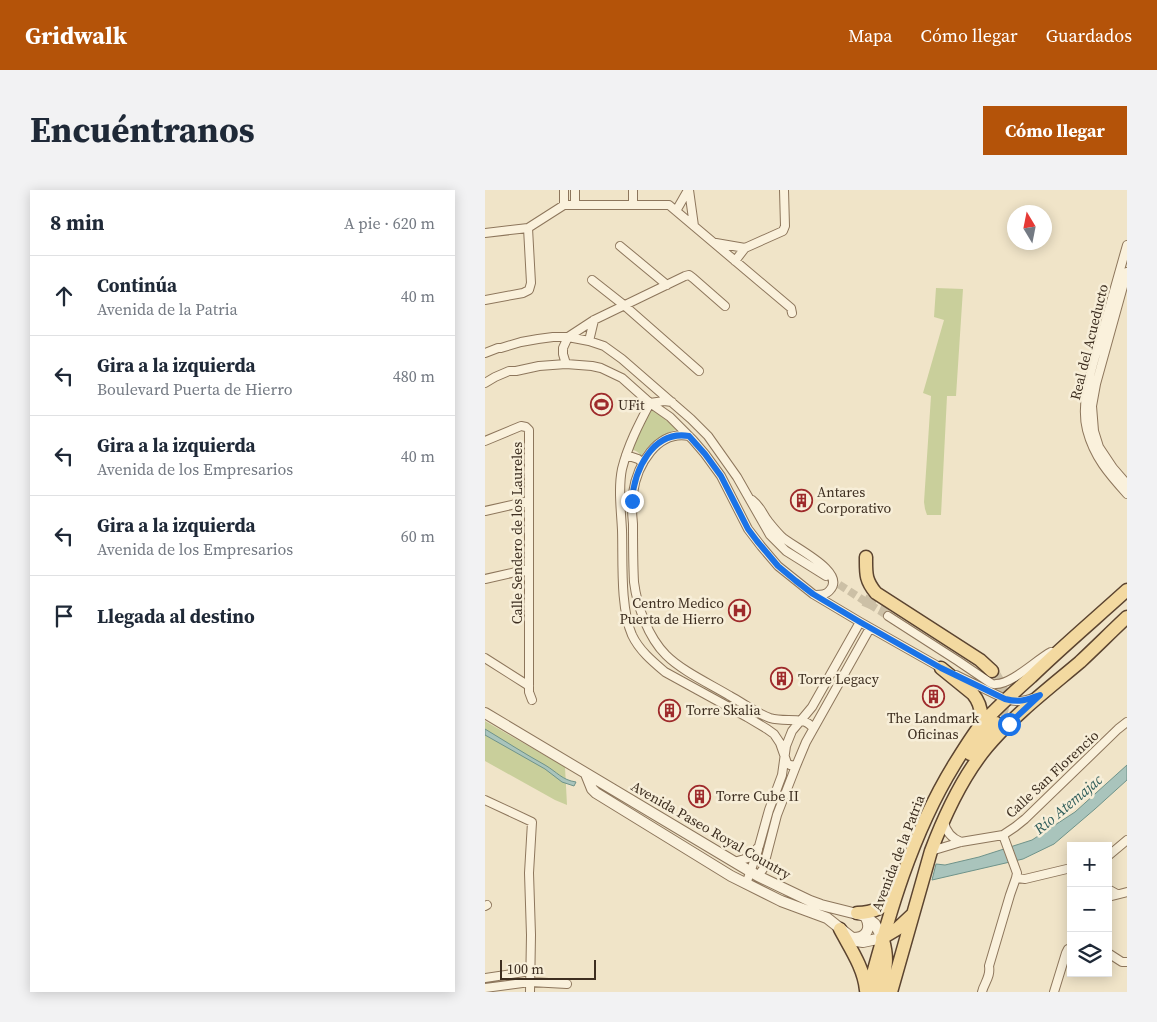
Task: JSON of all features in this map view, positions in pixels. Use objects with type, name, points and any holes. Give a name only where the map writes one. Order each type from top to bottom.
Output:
[{"type":"main road","points":[[866,557],[867,580],[876,593],[980,660],[992,671],[978,666],[889,613]]},
{"type":"main road","name":"Avenida de la Patria","points":[[867,992],[897,891],[923,822],[947,776],[978,729],[1005,699],[1127,590]]},
{"type":"main road","points":[[891,992],[931,851],[943,821],[972,768],[987,747],[1009,724],[1127,618]]},
{"type":"main road","points":[[941,668],[976,698],[981,712],[978,729]]},
{"type":"main road","points":[[931,851],[929,834],[943,800],[968,757],[996,723]]},
{"type":"main road","points":[[923,822],[922,845],[931,851]]},
{"type":"main road","points":[[861,914],[879,909],[890,901],[897,891]]},
{"type":"main road","points":[[879,992],[886,965],[882,938],[897,929],[913,914]]},
{"type":"main road","points":[[840,929],[861,970],[867,992]]},
{"type":"street","points":[[563,190],[564,205]]},
{"type":"street","points":[[575,190],[575,204]]},
{"type":"street","points":[[633,190],[633,205]]},
{"type":"street","points":[[676,211],[688,190]]},
{"type":"street","points":[[688,190],[694,226]]},
{"type":"street","points":[[735,261],[745,248],[783,231],[785,226],[784,190]]},
{"type":"street","points":[[485,233],[528,228],[564,205],[669,205],[791,308],[792,313]]},
{"type":"street","points":[[485,300],[523,293],[529,290],[531,283],[528,228]]},
{"type":"street","points":[[714,243],[745,248]]},
{"type":"street","name":"Real del Acueducto","points":[[1127,245],[1093,363],[1085,405],[1085,420],[1091,444],[1102,466],[1127,494]]},
{"type":"street","points":[[621,246],[667,285]]},
{"type":"street","name":"Real del Acueducto","points":[[1127,272],[1096,384],[1092,406],[1093,425],[1099,447],[1113,468],[1127,484]]},
{"type":"street","points":[[566,364],[563,348],[568,337],[594,320],[685,276],[689,275],[693,278],[725,306]]},
{"type":"street","points":[[592,280],[625,306],[699,371]]},
{"type":"street","points":[[589,341],[594,320]]},
{"type":"street","points":[[485,354],[521,342],[538,339],[568,337],[603,346],[672,402],[708,436],[728,463],[774,540],[786,551],[826,576]]},
{"type":"street","points":[[487,381],[509,371],[566,364],[592,366],[622,378],[678,425],[705,454],[721,476],[748,529],[761,546],[778,566],[813,594],[941,668],[1005,699],[1014,702],[1024,701],[1040,695]]},
{"type":"street","points":[[650,403],[672,402]]},
{"type":"street","points":[[650,403],[639,424],[622,471],[624,597],[630,629],[637,643],[650,659],[665,672],[767,729],[780,743],[785,759],[790,765],[795,766]]},
{"type":"street","points":[[678,425],[687,416]]},
{"type":"street","name":"Calle Sendero de los Laureles","points":[[485,441],[521,426],[528,428],[529,692],[532,700]]},
{"type":"street","points":[[689,436],[672,436],[651,450],[636,478],[632,501],[634,582],[638,605],[659,648],[667,656],[701,679],[763,714],[780,720],[808,722],[813,728]]},
{"type":"street","points":[[627,455],[639,459],[643,463]]},
{"type":"street","points":[[748,497],[760,507],[768,521],[780,535],[826,567],[831,574],[833,583],[829,592],[820,595],[813,594]]},
{"type":"street","points":[[485,511],[529,501]]},
{"type":"street","points":[[485,579],[529,569]]},
{"type":"street","points":[[625,608],[638,605]]},
{"type":"street","points":[[889,613],[994,685],[1013,678],[1043,657],[1060,649]]},
{"type":"street","points":[[754,874],[759,846],[769,810],[782,775],[789,738],[800,720],[812,707],[860,622]]},
{"type":"street","points":[[746,884],[754,874],[763,869],[777,816],[795,766],[813,728],[870,628]]},
{"type":"street","points":[[485,658],[529,686]]},
{"type":"street","points":[[665,672],[673,660]]},
{"type":"street","name":"Avenida Paseo Royal Country","points":[[485,713],[754,874],[821,905],[861,914]]},
{"type":"street","name":"Calle San Florencio","points":[[931,851],[961,842],[1003,835],[1025,819],[1127,722]]},
{"type":"street","name":"Avenida Paseo Royal Country","points":[[585,774],[592,789],[626,812],[746,884],[781,901],[827,918],[852,938]]},
{"type":"street","points":[[485,800],[532,822],[529,873],[530,992]]},
{"type":"street","points":[[626,812],[631,807],[648,816],[658,816]]},
{"type":"street","points":[[943,821],[948,834],[961,842]]},
{"type":"street","points":[[982,990],[990,971],[989,966],[1017,873],[1003,835]]},
{"type":"street","points":[[1112,853],[1127,840]]},
{"type":"street","points":[[694,853],[702,849],[724,862],[733,862],[748,858],[759,846]]},
{"type":"street","points":[[1016,878],[1025,879],[1067,869]]},
{"type":"street","points":[[1112,891],[1117,894]]},
{"type":"street","points":[[1112,896],[1127,892]]},
{"type":"street","points":[[781,901],[787,896],[811,904],[821,905]]},
{"type":"street","points":[[852,938],[863,942],[882,938],[875,924],[861,914]]},
{"type":"street","points":[[852,938],[861,938],[867,931],[869,925],[867,918],[861,914]]},
{"type":"street","points":[[1055,992],[1067,950]]},
{"type":"street","points":[[1112,956],[1122,962],[1127,962]]},
{"type":"street","points":[[485,978],[531,971]]},
{"type":"street","points":[[485,988],[530,982],[567,984]]},
{"type":"green space","points":[[936,288],[963,289],[956,396],[947,396],[941,515],[927,515],[924,502],[931,396],[923,393],[944,320],[934,317]]},
{"type":"green space","points":[[650,408],[678,429],[657,439],[641,456],[636,451],[630,450]]},
{"type":"green space","points":[[485,721],[565,767],[567,805],[485,761]]},
{"type":"water","points":[[485,729],[563,778],[576,782],[574,786],[562,782],[545,769],[485,735]]},
{"type":"water","points":[[1127,765],[1127,780],[1054,844],[1023,859],[932,880],[936,864],[945,865],[979,857],[1032,840],[1075,812]]},
{"type":"tunnel","points":[[829,578],[888,616]]},
{"type":"tunnel","points":[[864,600],[889,611]]},
{"type":"tunnel","points":[[992,671],[1000,683],[1004,703],[1003,710],[996,723]]},
{"type":"place","name":"UFit","points":[[602,405]]},
{"type":"place","name":"Antares Corporativo","points":[[801,500]]},
{"type":"place","name":"Centro Medico Puerta de Hierro","points":[[740,611]]},
{"type":"place","name":"Torre Legacy","points":[[782,679]]},
{"type":"place","name":"The Landmark Oficinas","points":[[933,696]]},
{"type":"place","name":"Torre Skalia","points":[[670,710]]},
{"type":"place","name":"Torre Cube II","points":[[700,796]]},
{"type":"route","points":[[632,501],[636,478],[651,450],[672,436],[689,436],[721,476],[748,529],[757,541],[778,566],[813,594],[941,668],[1005,699],[1014,702],[1024,701],[1040,695],[1009,724]]},
{"type":"water label","name":"Río Atemajac","points":[[1068,804]]}]
